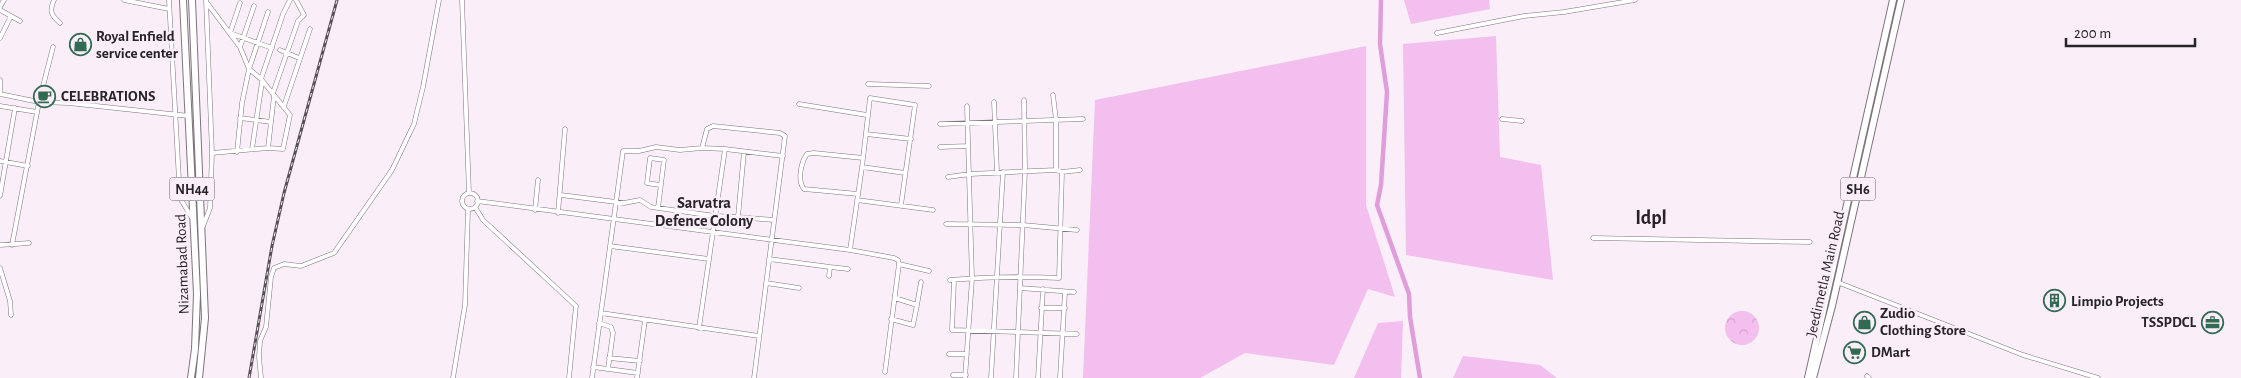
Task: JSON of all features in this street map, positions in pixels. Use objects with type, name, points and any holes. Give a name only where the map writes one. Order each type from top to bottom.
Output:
[{"type":"main road","name":"Nizamabad Road","points":[[183,0],[193,219],[204,346],[199,378]]},
{"type":"main road","name":"Nizamabad Road","points":[[191,378],[200,286],[202,228],[192,0]]},
{"type":"main road","name":"Jeedimetla Main Road","points":[[1808,378],[1893,0]]},
{"type":"main road","name":"Jeedimetla Main Road","points":[[1814,378],[1902,0]]},
{"type":"street","points":[[2,0],[0,8],[20,21]]},
{"type":"street","points":[[54,0],[50,11],[60,22]]},
{"type":"street","points":[[124,0],[169,9]]},
{"type":"street","points":[[169,0],[180,198],[193,219]]},
{"type":"street","points":[[252,149],[262,81],[290,0]]},
{"type":"street","points":[[268,148],[273,94],[298,21],[304,15],[296,0]]},
{"type":"street","points":[[261,378],[260,341],[266,327],[271,277],[274,268],[284,264],[300,266],[334,253],[392,170],[414,124],[424,87],[439,0]]},
{"type":"street","points":[[462,0],[469,193]]},
{"type":"street","points":[[1437,33],[1524,16],[1564,12],[1635,0]]},
{"type":"street","points":[[202,228],[210,208],[212,153],[206,2]]},
{"type":"street","points":[[206,2],[240,47],[249,69],[262,81],[290,115],[283,149],[268,148],[212,153]]},
{"type":"street","points":[[230,33],[240,3]]},
{"type":"street","points":[[240,47],[254,6]]},
{"type":"street","points":[[237,152],[240,118],[249,69],[268,12]]},
{"type":"street","points":[[0,38],[11,16]]},
{"type":"street","points":[[284,106],[310,29]]},
{"type":"street","points":[[230,33],[272,48]]},
{"type":"street","points":[[12,244],[39,102],[53,47]]},
{"type":"street","points":[[280,50],[299,58]]},
{"type":"street","points":[[0,80],[0,94],[39,102],[70,103],[189,116]]},
{"type":"street","points":[[868,84],[929,86]]},
{"type":"street","points":[[1053,95],[1056,120],[1056,170]]},
{"type":"street","points":[[850,250],[870,98],[915,105],[900,205]]},
{"type":"street","points":[[1016,378],[1025,172],[1024,100]]},
{"type":"street","points":[[994,102],[996,172]]},
{"type":"street","points":[[798,104],[867,115]]},
{"type":"street","points":[[0,106],[37,112]]},
{"type":"street","points":[[953,375],[965,376],[972,279],[967,106]]},
{"type":"street","points":[[0,196],[15,108]]},
{"type":"street","points":[[240,118],[271,122]]},
{"type":"street","points":[[940,124],[1083,119]]},
{"type":"street","points":[[1502,119],[1522,121]]},
{"type":"street","points":[[702,148],[706,129],[720,126],[783,134],[785,142],[754,378]]},
{"type":"street","points":[[558,213],[565,129]]},
{"type":"street","points":[[866,134],[911,139]]},
{"type":"street","points":[[940,147],[968,146]]},
{"type":"street","points":[[592,378],[623,151],[639,151],[656,147],[680,150],[702,148],[783,156]]},
{"type":"street","points":[[700,328],[725,149]]},
{"type":"street","points":[[738,216],[744,152]]},
{"type":"street","points":[[858,194],[804,189],[800,181],[803,162],[807,154],[863,158]]},
{"type":"street","points":[[658,208],[664,160],[650,158],[647,183],[660,185]]},
{"type":"street","points":[[0,161],[28,166]]},
{"type":"street","points":[[862,167],[905,173]]},
{"type":"street","points":[[948,177],[996,172],[1056,170],[1062,172],[1080,170]]},
{"type":"street","points":[[991,378],[992,331],[1003,172]]},
{"type":"street","points":[[1062,172],[1059,278],[1020,276],[996,279],[952,280],[952,330],[1077,334]]},
{"type":"street","points":[[535,210],[538,180]]},
{"type":"street","points":[[468,210],[474,207],[477,201],[476,196],[469,193]]},
{"type":"street","points":[[453,378],[465,305],[468,210],[462,200],[469,193]]},
{"type":"street","points":[[561,195],[628,204],[631,201],[640,200],[651,207],[715,216],[738,216],[774,220]]},
{"type":"street","points":[[857,200],[933,210]]},
{"type":"street","points":[[477,201],[850,250],[894,258],[898,260],[899,264],[885,372]]},
{"type":"street","points":[[474,207],[483,220],[576,306],[570,378]]},
{"type":"street","points":[[946,224],[1023,225],[1077,230]]},
{"type":"street","points":[[1593,238],[1810,242]]},
{"type":"street","points":[[0,245],[29,243]]},
{"type":"street","points":[[610,246],[709,259]]},
{"type":"street","points":[[769,259],[848,269]]},
{"type":"street","points":[[899,264],[929,272]]},
{"type":"street","points":[[829,276],[830,267]]},
{"type":"street","points":[[0,268],[10,301],[11,315]]},
{"type":"street","points":[[891,319],[913,326],[921,282]]},
{"type":"street","points":[[1837,282],[2022,354],[2098,378]]},
{"type":"street","points":[[766,283],[799,288]]},
{"type":"street","points":[[1020,288],[1043,288],[1074,292]]},
{"type":"street","points":[[1038,378],[1043,288]]},
{"type":"street","points":[[1060,378],[1065,292]]},
{"type":"street","points":[[895,298],[916,305]]},
{"type":"street","points":[[1041,308],[1065,308]]},
{"type":"street","points":[[601,313],[759,336]]},
{"type":"street","points":[[593,367],[637,375],[645,320]]},
{"type":"street","points":[[599,323],[608,325],[612,329],[608,369]]},
{"type":"street","points":[[949,354],[967,354]]},
{"type":"street","points":[[609,358],[640,361]]},
{"type":"green space","points":[[1404,0],[1489,0],[1490,9],[1411,24]]},
{"type":"green space","points":[[1496,36],[1500,157],[1541,165],[1553,280],[1406,255],[1403,44]]},
{"type":"green space","points":[[1366,46],[1366,205],[1395,297],[1368,289],[1334,365],[1245,353],[1200,378],[1083,378],[1095,100]]},
{"type":"green space","points":[[1742,311],[1754,316],[1759,328],[1754,340],[1742,345],[1730,340],[1725,328],[1730,316]]},
{"type":"green space","points":[[1403,321],[1401,378],[1354,378],[1378,323]]},
{"type":"green space","points":[[1463,356],[1540,365],[1557,378],[1453,378]]},
{"type":"waterway","points":[[1381,0],[1380,44],[1387,92],[1381,185],[1377,205],[1409,294],[1410,317],[1420,378]]},
{"type":"railway","points":[[249,378],[272,246],[284,193],[337,0]]},
{"type":"place","name":"Royal Enfield service center","points":[[80,45]]},
{"type":"place","name":"CELEBRATIONS","points":[[45,96]]},
{"type":"place","name":"Limpio Projects","points":[[2055,301]]},
{"type":"place","name":"Zudio Clothing Store","points":[[1864,322]]},
{"type":"place","name":"TSSPDCL","points":[[2212,322]]},
{"type":"place","name":"DMart","points":[[1855,352]]},
{"type":"district","name":"Sarvatra Defence Colony","points":[[704,211]]},
{"type":"district","name":"Idpl","points":[[1651,217]]}]
